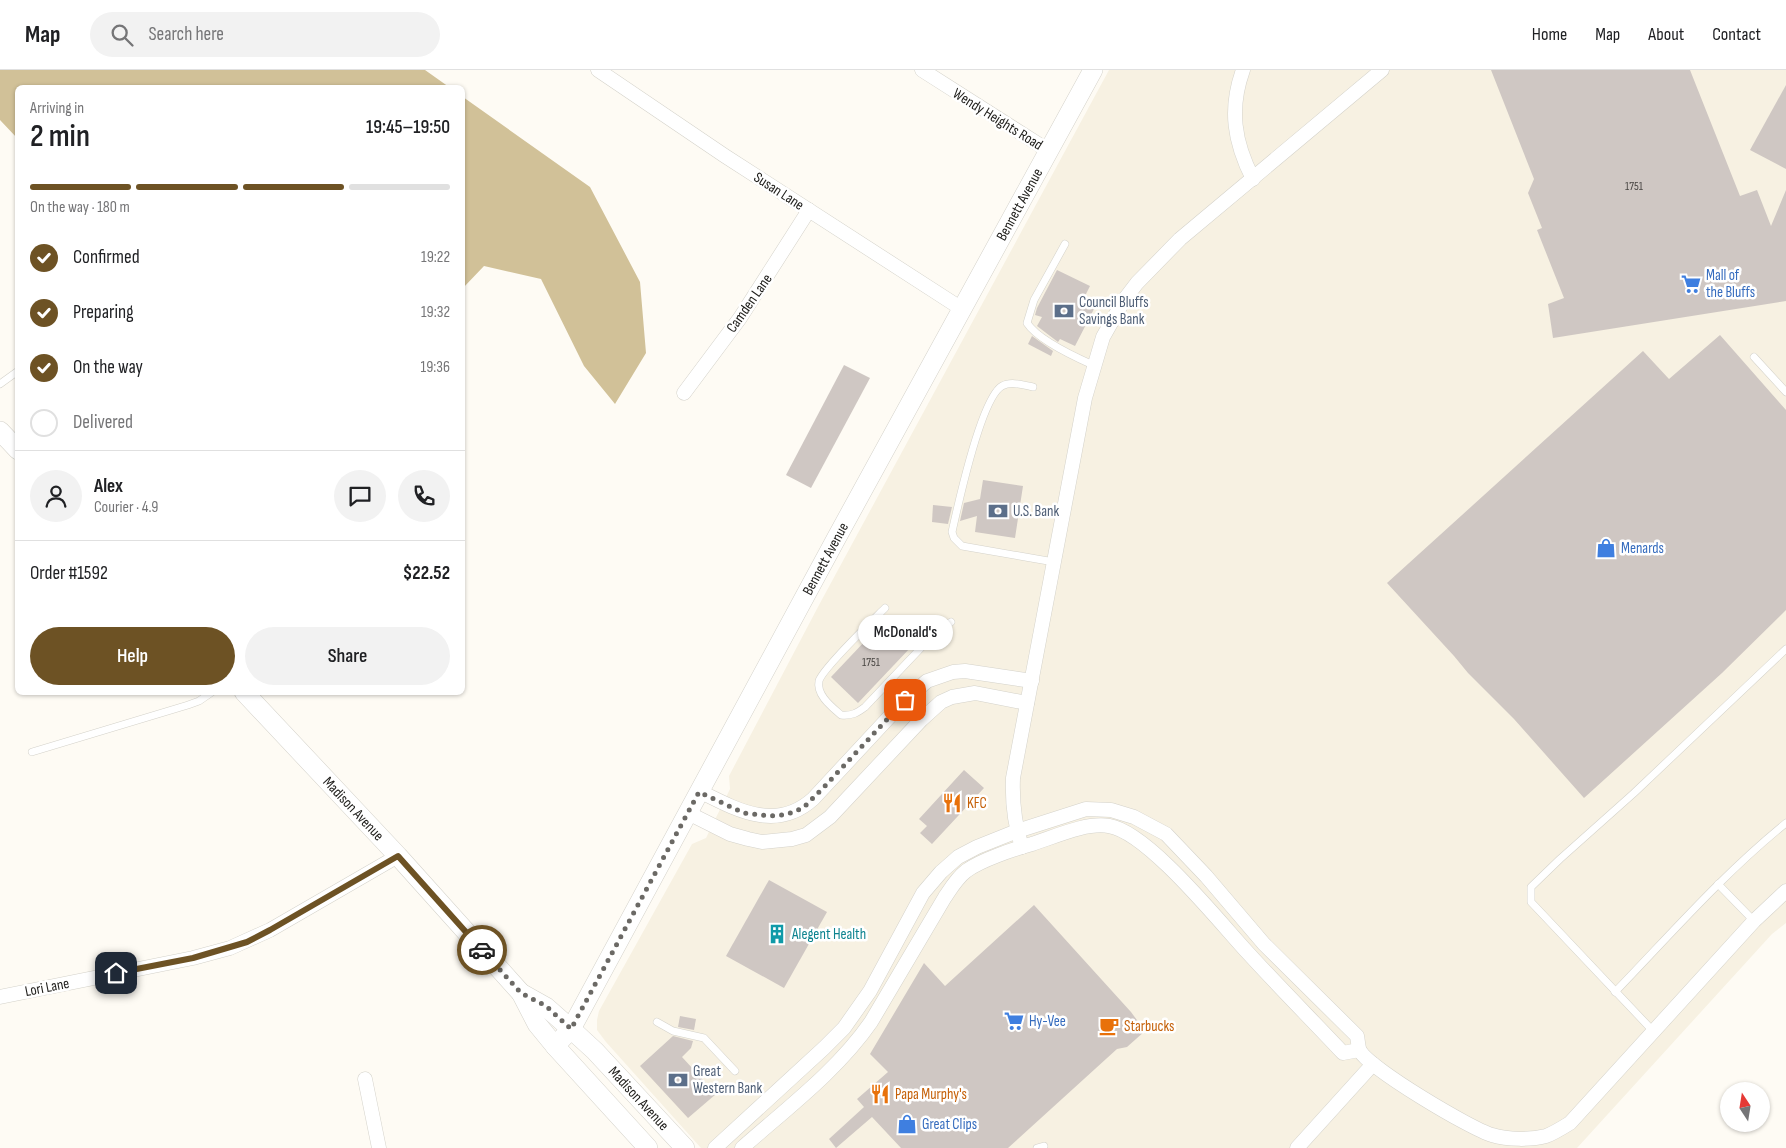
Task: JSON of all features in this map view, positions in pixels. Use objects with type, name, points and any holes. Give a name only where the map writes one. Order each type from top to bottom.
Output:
[{"type":"main road","name":"Bennett Avenue","points":[[555,1046],[571,1029],[1093,70]]},
{"type":"main road","points":[[0,431],[15,447]]},
{"type":"main road","name":"Madison Avenue","points":[[247,695],[398,856],[521,993],[537,1024],[555,1046],[648,1148]]},
{"type":"main road","name":"Madison Avenue","points":[[521,993],[546,1006],[595,1051],[685,1148]]},
{"type":"street","name":"Susan Lane","points":[[598,70],[726,156],[962,309]]},
{"type":"street","name":"Wendy Heights Road","points":[[922,70],[1049,151]]},
{"type":"street","points":[[1243,70],[1237,95],[1235,121],[1240,150],[1253,179]]},
{"type":"street","points":[[1022,847],[1012,806],[1014,778],[1084,398],[1093,365],[1109,324],[1137,283],[1180,240],[1382,70]]},
{"type":"street","name":"Camden Lane","points":[[684,392],[740,318],[809,210]]},
{"type":"street","points":[[699,792],[744,813],[769,816],[794,812],[804,807],[905,700],[927,681],[953,672],[965,672],[1032,681]]},
{"type":"street","points":[[688,813],[730,834],[762,842],[792,839],[806,835],[830,817],[921,720],[941,702],[958,696],[975,694],[1027,703]]},
{"type":"street","points":[[715,1148],[844,1028],[870,991],[923,893],[941,872],[958,857],[1017,831],[1086,809],[1111,810],[1134,817],[1166,834],[1206,876],[1264,944],[1357,1036],[1359,1050],[1373,1064],[1421,1096],[1476,1129],[1493,1136],[1519,1138],[1546,1136],[1570,1123],[1754,921],[1786,891]]},
{"type":"street","points":[[742,1148],[820,1078],[859,1039],[956,881],[966,871],[980,863],[1022,847],[1088,826],[1110,826],[1135,837],[1179,876],[1251,956],[1344,1053],[1359,1050]]},
{"type":"street","name":"Lori Lane","points":[[0,997],[193,958],[230,948],[270,930],[398,856]]},
{"type":"street","points":[[1296,1148],[1373,1064]]},
{"type":"street","points":[[365,1079],[378,1148]]},
{"type":"lane","points":[[1065,244],[1034,300],[1027,322],[1036,333],[1076,358],[1093,365]]},
{"type":"lane","points":[[1754,358],[1786,392]]},
{"type":"lane","points":[[0,384],[15,373]]},
{"type":"lane","points":[[1033,387],[1016,384],[1003,385],[989,404],[973,452],[952,532],[954,538],[962,546],[1054,562]]},
{"type":"lane","points":[[884,608],[831,664],[819,680],[819,688],[823,697],[841,715],[850,716],[865,707],[934,633],[951,622]]},
{"type":"lane","points":[[1653,1031],[1531,902],[1531,887],[1634,793],[1786,648]]},
{"type":"lane","points":[[32,752],[188,705],[208,695]]},
{"type":"lane","points":[[1615,992],[1718,884],[1753,850],[1786,823]]},
{"type":"lane","points":[[1718,884],[1754,921]]},
{"type":"lane","points":[[658,1022],[673,1031],[704,1038],[735,1070]]},
{"type":"shaded area","points":[[0,70],[425,70],[446,85],[15,85],[15,136],[0,120]]},
{"type":"shaded area","name":"Mall of the Bluffs","points":[[1109,70],[1786,70],[1786,923],[1772,934],[1577,1148],[701,1148],[597,1030],[599,1011],[692,844],[706,838],[730,789],[729,776],[819,605]]},
{"type":"shaded area","points":[[465,98],[590,187],[640,282],[646,353],[615,404],[584,366],[541,279],[484,266],[465,286]]},
{"type":"building","points":[[1491,70],[1690,70],[1740,196],[1757,190],[1771,226],[1786,190],[1786,301],[1553,338],[1548,304],[1564,298],[1537,230],[1542,228],[1528,193],[1534,179]]},
{"type":"building","points":[[1786,85],[1786,169],[1750,150]]},
{"type":"building","name":"Council Bluffs Savings Bank","points":[[1057,270],[1090,286],[1082,302],[1095,307],[1075,346],[1060,339],[1058,342],[1037,326],[1042,317],[1035,315],[1037,308]]},
{"type":"building","name":"Menards","points":[[1720,335],[1786,410],[1786,610],[1722,673],[1584,798],[1514,719],[1468,673],[1387,583],[1643,351],[1669,379]]},
{"type":"building","points":[[1032,336],[1053,351],[1051,356],[1028,344]]},
{"type":"building","points":[[844,365],[870,378],[811,488],[786,475]]},
{"type":"building","name":"U.S. Bank","points":[[983,480],[1023,486],[1015,538],[975,532],[977,516],[960,521],[964,503],[980,499]]},
{"type":"building","points":[[933,505],[952,507],[948,524],[932,522]]},
{"type":"building","points":[[884,621],[911,647],[858,703],[831,677]]},
{"type":"building","name":"KFC","points":[[964,770],[984,788],[932,844],[920,833],[927,826],[919,819]]},
{"type":"building","name":"Alegent Health","points":[[769,880],[827,912],[784,988],[726,956]]},
{"type":"building","name":"Hy-Vee","points":[[1034,905],[1131,1012],[1145,1031],[1127,1047],[1117,1049],[1008,1148],[901,1148],[872,1117],[836,1148],[829,1139],[864,1107],[857,1099],[888,1072],[870,1054],[924,963],[945,986]]},
{"type":"building","points":[[680,1016],[696,1019],[694,1030],[678,1027]]},
{"type":"building","name":"Great Western Bank","points":[[673,1036],[693,1041],[691,1048],[682,1057],[716,1094],[688,1118],[640,1066]]},
{"type":"way so far","points":[[482,950],[521,993],[546,1006],[571,1029],[699,792],[744,813],[769,816],[794,812],[804,807],[825,786],[905,700]]},
{"type":"place","name":"Mall of the Bluffs","points":[[1691,284]]},
{"type":"place","name":"Council Bluffs Savings Bank","points":[[1064,311]]},
{"type":"place","name":"U.S. Bank","points":[[998,511]]},
{"type":"place","name":"Menards","points":[[1606,548]]},
{"type":"place","name":"McDonald's","points":[[905,700]]},
{"type":"place","name":"KFC","points":[[952,803]]},
{"type":"place","name":"Alegent Health","points":[[777,934]]},
{"type":"place","name":"Hy-Vee","points":[[1014,1021]]},
{"type":"place","name":"Starbucks","points":[[1109,1026]]},
{"type":"place","name":"Great Western Bank","points":[[678,1080]]},
{"type":"place","name":"Papa Murphy's","points":[[880,1094]]},
{"type":"place","name":"Great Clips","points":[[907,1124]]},
{"type":"route","points":[[116,973],[193,958],[247,942],[398,856],[482,950]]}]
